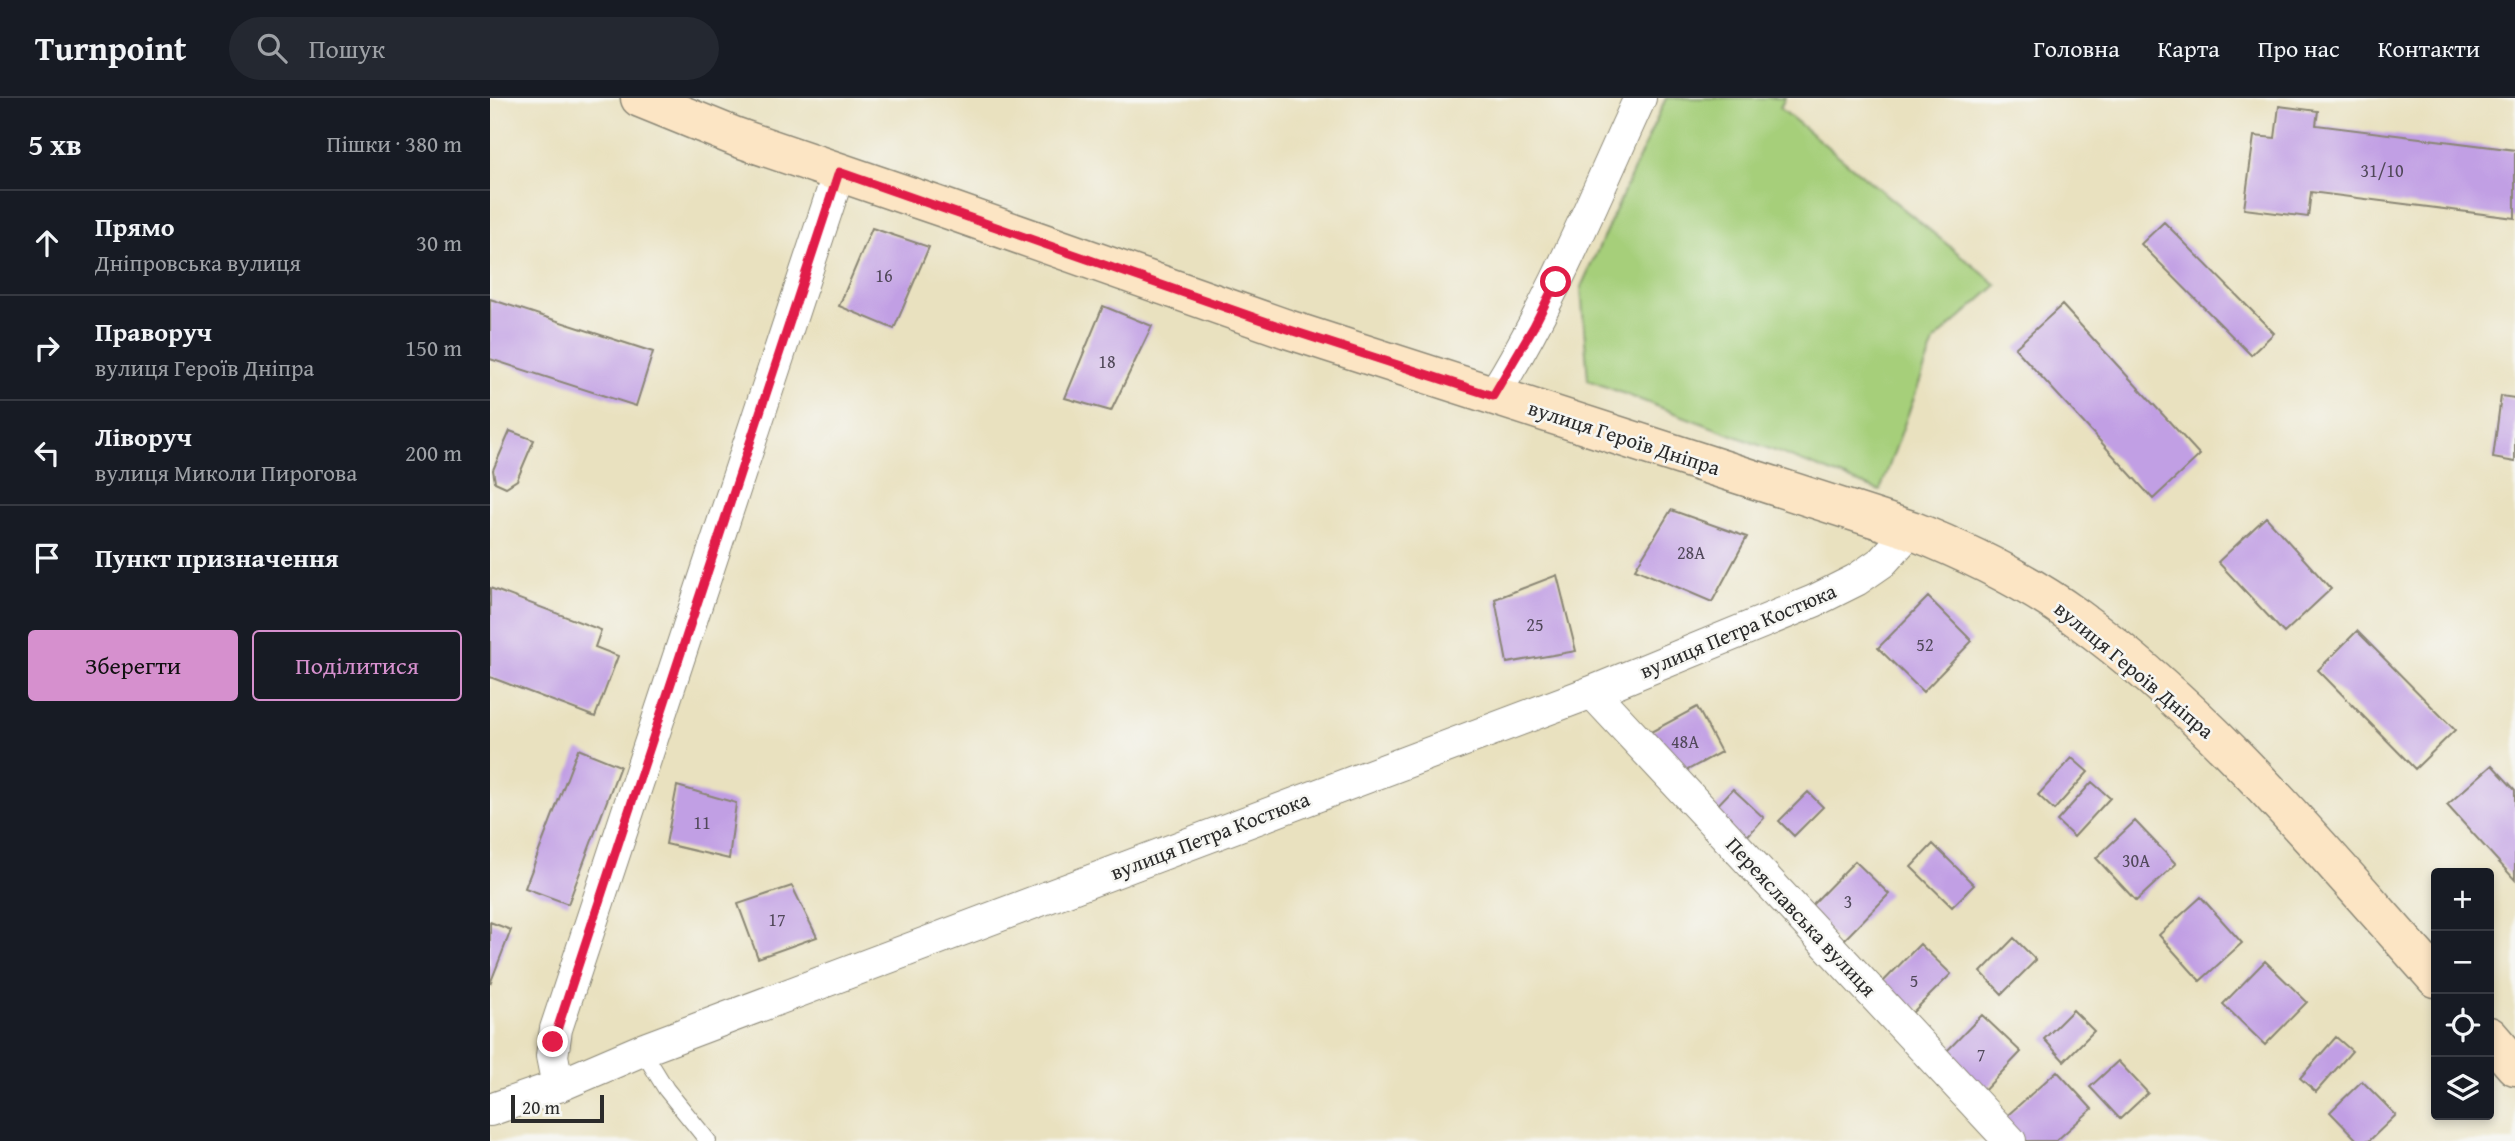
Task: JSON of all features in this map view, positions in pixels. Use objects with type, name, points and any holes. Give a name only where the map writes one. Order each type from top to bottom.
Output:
[{"type":"main road","name":"вулиця Героїв Дніпра","points":[[640,98],[736,137],[1287,329],[1911,530],[1990,565],[2076,617],[2166,691],[2220,741],[2431,973]]},
{"type":"main road","points":[[2494,1043],[2515,1066]]},
{"type":"street","points":[[1493,396],[1556,282],[1640,98]]},
{"type":"street","points":[[558,1086],[552,1056],[556,1029],[839,172]]},
{"type":"street","name":"вулиця Петра Костюка","points":[[490,1110],[558,1086],[642,1050],[1592,692],[1814,601],[1856,580],[1882,562],[1911,530]]},
{"type":"street","name":"Переяславська вулиця","points":[[1592,692],[2002,1138]]},
{"type":"lane","points":[[642,1050],[666,1089],[708,1141]]},
{"type":"green space","points":[[1666,98],[1785,98],[1780,108],[1997,285],[1935,340],[1880,491],[1588,380],[1581,287]]},
{"type":"building","points":[[2279,106],[2318,111],[2316,125],[2515,150],[2515,218],[2311,192],[2308,217],[2244,209],[2254,136],[2275,138]]},
{"type":"building","points":[[2164,222],[2274,333],[2251,355],[2141,244]]},
{"type":"building","points":[[872,228],[929,247],[894,329],[839,306]]},
{"type":"building","points":[[490,299],[653,352],[636,406],[490,359]]},
{"type":"building","points":[[2062,305],[2200,455],[2153,499],[2015,348]]},
{"type":"building","points":[[1103,306],[1152,326],[1111,411],[1065,398]]},
{"type":"building","points":[[2501,396],[2515,398],[2515,462],[2493,458]]},
{"type":"building","points":[[510,431],[534,440],[517,480],[506,487],[495,482],[493,470]]},
{"type":"building","points":[[1671,510],[1747,537],[1712,602],[1635,569]]},
{"type":"building","points":[[2266,517],[2331,589],[2284,633],[2218,562]]},
{"type":"building","points":[[1557,575],[1576,651],[1507,663],[1495,599]]},
{"type":"building","points":[[490,588],[601,630],[595,647],[618,656],[595,717],[490,677]]},
{"type":"building","points":[[1928,597],[1972,641],[1923,692],[1878,648]]},
{"type":"building","points":[[2357,631],[2455,730],[2415,769],[2318,670]]},
{"type":"building","points":[[1697,707],[1721,752],[1673,778],[1649,733]]},
{"type":"building","points":[[578,749],[620,766],[568,904],[525,888]]},
{"type":"building","points":[[2072,758],[2088,772],[2054,810],[2038,795]]},
{"type":"building","points":[[2492,765],[2515,790],[2515,880],[2447,805]]},
{"type":"building","points":[[2092,782],[2110,798],[2074,837],[2057,821]]},
{"type":"building","points":[[677,786],[736,803],[729,859],[666,844]]},
{"type":"building","points":[[1733,789],[1764,818],[1740,844],[1709,814]]},
{"type":"building","points":[[1808,792],[1823,807],[1794,836],[1779,821]]},
{"type":"building","points":[[2135,821],[2176,864],[2136,901],[2096,858]]},
{"type":"building","points":[[1933,844],[1974,885],[1952,907],[1911,867]]},
{"type":"building","points":[[1855,861],[1889,894],[1841,943],[1807,910]]},
{"type":"building","points":[[792,886],[817,937],[758,958],[738,904]]},
{"type":"building","points":[[2201,897],[2242,943],[2200,981],[2159,935]]},
{"type":"building","points":[[490,922],[511,930],[490,984]]},
{"type":"building","points":[[2014,938],[2036,960],[2002,994],[1981,972]]},
{"type":"building","points":[[1920,944],[1951,974],[1907,1018],[1877,988]]},
{"type":"building","points":[[2265,961],[2307,1002],[2265,1045],[2223,1004]]},
{"type":"building","points":[[2073,1010],[2094,1031],[2064,1061],[2044,1039]]},
{"type":"building","points":[[1982,1015],[2021,1052],[1980,1095],[1941,1057]]},
{"type":"building","points":[[2336,1037],[2352,1051],[2316,1092],[2300,1078]]},
{"type":"building","points":[[2118,1061],[2148,1093],[2120,1119],[2090,1087]]},
{"type":"building","points":[[2057,1071],[2092,1109],[2056,1141],[2016,1141],[2000,1122]]},
{"type":"building","points":[[2362,1081],[2396,1115],[2369,1141],[2358,1141],[2330,1112]]},
{"type":"route","points":[[553,1042],[839,172],[1287,329],[1493,396],[1556,282]]}]
